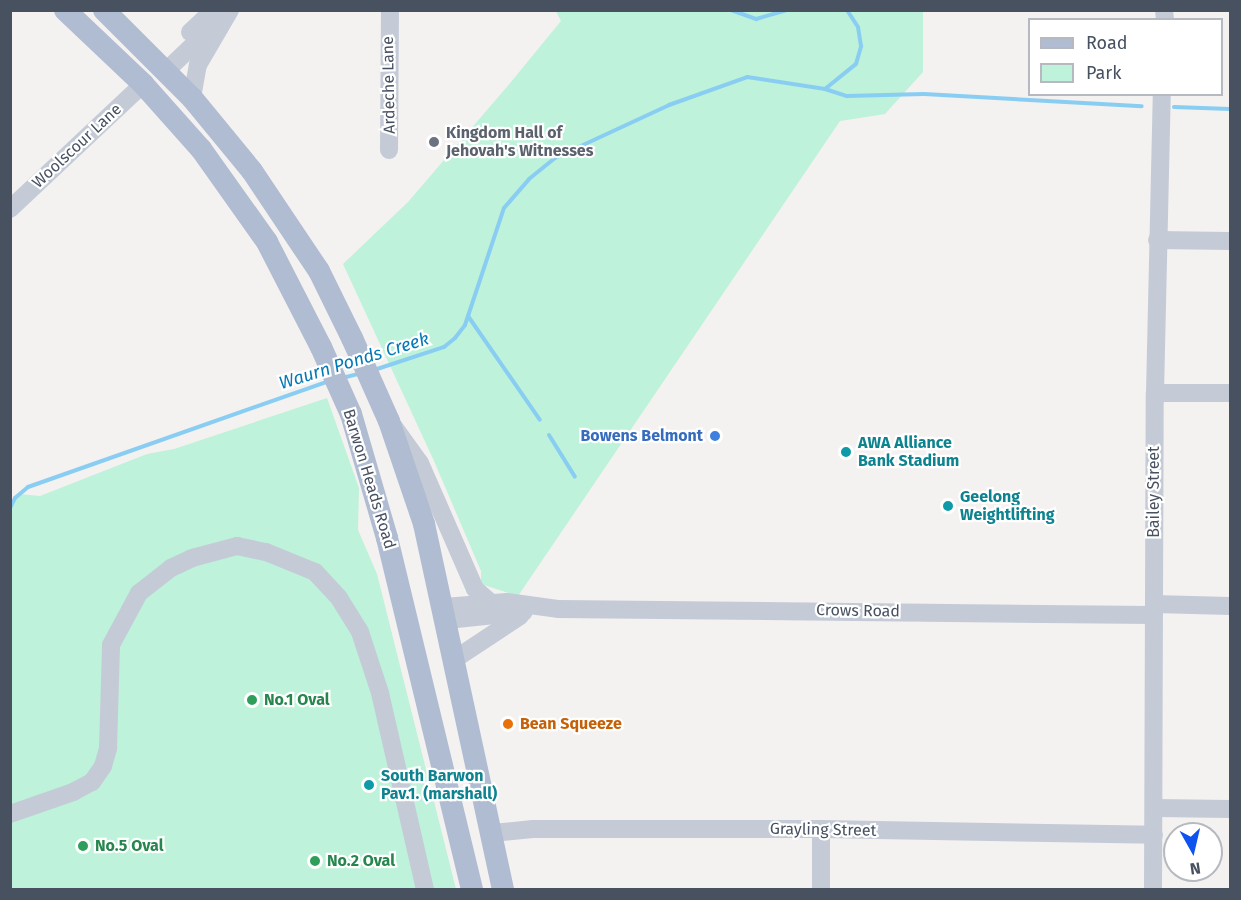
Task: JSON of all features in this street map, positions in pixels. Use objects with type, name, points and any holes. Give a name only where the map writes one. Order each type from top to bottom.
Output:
[{"type":"main road","name":"Barwon Heads Road","points":[[65,10],[143,84],[201,149],[267,242],[321,347],[351,414],[408,621],[472,890]]},
{"type":"main road","name":"Barwon Heads Road","points":[[104,10],[192,98],[252,171],[305,249],[352,338],[385,412],[420,509],[493,833],[503,890]]},
{"type":"main road","points":[[143,84],[162,67]]},
{"type":"main road","points":[[408,621],[445,614]]},
{"type":"street","points":[[162,67],[214,10]]},
{"type":"street","points":[[162,67],[229,10]]},
{"type":"street","points":[[192,98],[198,65],[229,10]]},
{"type":"street","name":"Ardeche Lane","points":[[388,14],[389,150]]},
{"type":"street","name":"Woolscour Lane","points":[[10,209],[143,84]]},
{"type":"street","name":"Bailey Street","points":[[1153,890],[1155,393],[1162,96]]},
{"type":"street","points":[[1157,240],[1230,241]]},
{"type":"street","points":[[1155,393],[1230,393]]},
{"type":"street","points":[[385,412],[415,454],[472,582],[490,602]]},
{"type":"street","points":[[10,814],[73,792],[92,782],[103,766],[108,748],[111,645],[139,593],[182,563],[237,546],[266,552],[315,572],[339,598],[360,632],[381,693],[425,890]]},
{"type":"street","name":"Crows Road","points":[[445,614],[490,602],[562,609]]},
{"type":"street","name":"Crows Road","points":[[513,616],[562,609],[1154,609],[1230,606]]},
{"type":"street","points":[[445,614],[513,616]]},
{"type":"street","points":[[455,659],[513,616]]},
{"type":"street","points":[[1155,808],[1230,809]]},
{"type":"street","name":"Grayling Street","points":[[493,833],[533,829],[821,829],[1154,835]]},
{"type":"street","points":[[821,829],[821,890]]},
{"type":"green space","points":[[556,11],[923,11],[923,72],[885,114],[840,121],[518,596],[481,584],[481,571],[434,461],[343,264],[408,202],[511,82],[561,21]]},
{"type":"green space","points":[[327,398],[359,488],[358,530],[377,574],[456,889],[11,889],[10,512],[19,494],[40,496],[147,454],[174,449]]},
{"type":"waterway","name":"Waurn Ponds Creek","points":[[731,10],[756,19],[788,10]]},
{"type":"waterway","name":"Waurn Ponds Creek","points":[[374,370],[444,347],[455,338],[465,325],[504,208],[529,179],[555,158],[669,105],[747,77],[825,89],[856,64],[861,46],[858,27],[847,10]]},
{"type":"waterway","points":[[825,89],[847,96],[924,94],[1142,106]]},
{"type":"waterway","points":[[1174,107],[1230,109]]},
{"type":"waterway","points":[[468,316],[540,420]]},
{"type":"waterway","name":"Waurn Ponds Creek","points":[[342,378],[358,374]]},
{"type":"waterway","name":"Waurn Ponds Creek","points":[[10,508],[15,498],[28,487],[329,381]]},
{"type":"waterway","points":[[549,435],[575,477]]},
{"type":"place","name":"Kingdom Hall of Jehovah's Witnesses","points":[[434,142]]},
{"type":"place","name":"Bowens Belmont","points":[[715,436]]},
{"type":"place","name":"AWA Alliance Bank Stadium","points":[[846,452]]},
{"type":"place","name":"Geelong Weightlifting","points":[[948,506]]},
{"type":"place","name":"No.1 Oval","points":[[252,700]]},
{"type":"place","name":"Bean Squeeze","points":[[508,724]]},
{"type":"place","name":"South Barwon Pav.1. (marshall)","points":[[369,785]]},
{"type":"place","name":"No.5 Oval","points":[[83,846]]},
{"type":"place","name":"No.2 Oval","points":[[315,861]]}]
